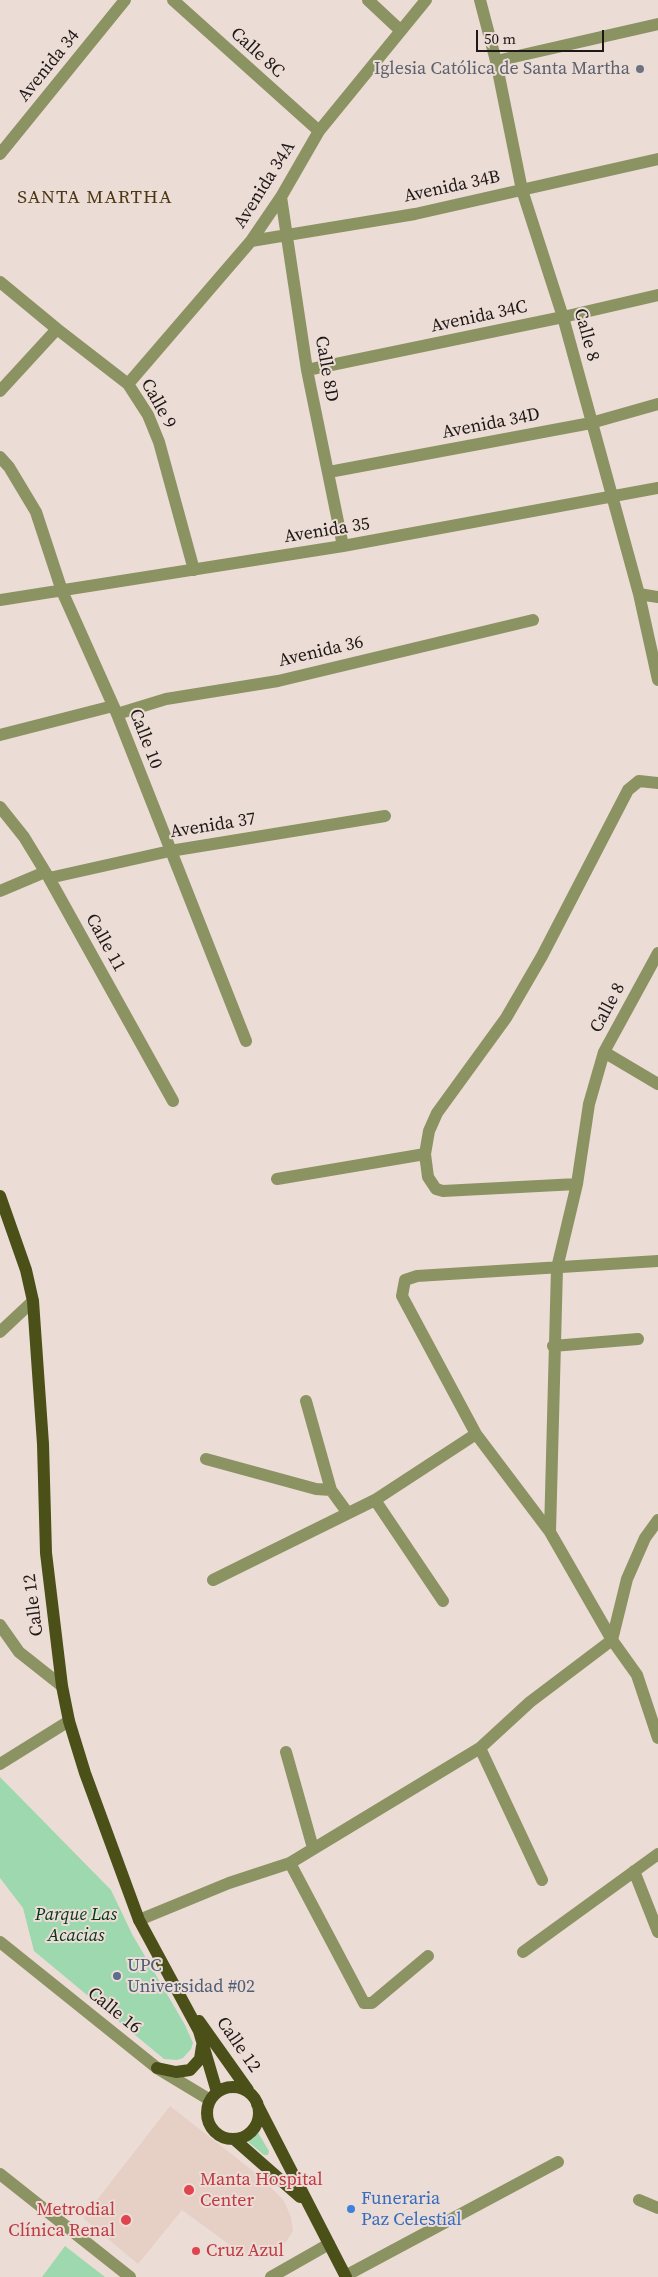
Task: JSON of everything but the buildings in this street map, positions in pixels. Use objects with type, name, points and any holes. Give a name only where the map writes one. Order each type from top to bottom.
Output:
[{"type":"main road","name":"Calle 12","points":[[0,1196],[26,1270],[33,1301],[43,1444],[46,1553],[62,1686],[69,1720],[88,1782],[139,1920],[180,1992],[233,2072],[254,2099],[346,2277]]},
{"type":"main road","name":"Calle 12","points":[[180,1992],[202,2044],[214,2096]]},
{"type":"main road","points":[[157,2068],[176,2072],[190,2070],[200,2060],[202,2044]]},
{"type":"main road","points":[[231,2087],[238,2087],[254,2099],[259,2112],[255,2127],[242,2137],[226,2138],[213,2129],[207,2114],[214,2096],[231,2087]]},
{"type":"main road","name":"Calle 12","points":[[234,2139],[306,2202]]},
{"type":"street","name":"Avenida 34","points":[[0,154],[125,0]]},
{"type":"street","name":"Calle 8C","points":[[173,0],[319,131]]},
{"type":"street","points":[[368,0],[400,30]]},
{"type":"street","name":"Avenida 34A","points":[[128,384],[251,241],[280,197],[319,131],[426,0]]},
{"type":"street","name":"Calle 8","points":[[480,0],[496,61],[522,190],[564,317],[590,423],[639,594],[658,680]]},
{"type":"street","points":[[496,61],[658,24]]},
{"type":"street","name":"Avenida 34B","points":[[251,241],[414,214],[658,159]]},
{"type":"street","name":"Calle 8D","points":[[280,197],[307,370],[343,546]]},
{"type":"street","name":"Calle 9","points":[[0,282],[57,330],[128,384],[148,415],[160,442],[194,570]]},
{"type":"street","name":"Avenida 34C","points":[[307,370],[564,317],[658,295]]},
{"type":"street","points":[[0,391],[57,330]]},
{"type":"street","name":"Avenida 34D","points":[[329,472],[590,423],[658,404]]},
{"type":"street","name":"Calle 10","points":[[0,457],[9,467],[36,512],[62,591],[115,710],[246,1041]]},
{"type":"street","name":"Avenida 35","points":[[0,600],[343,546],[658,488]]},
{"type":"street","points":[[639,594],[658,597]]},
{"type":"street","name":"Avenida 36","points":[[0,735],[166,699],[278,681],[533,620]]},
{"type":"street","points":[[577,1184],[443,1191],[436,1188],[430,1182],[426,1154],[429,1131],[437,1112],[506,1018],[556,931],[628,790],[640,781],[658,783]]},
{"type":"street","name":"Calle 11","points":[[0,808],[24,836],[173,1101]]},
{"type":"street","name":"Avenida 37","points":[[0,891],[47,875],[170,851],[384,816]]},
{"type":"street","name":"Calle 8","points":[[658,952],[604,1052],[658,1084]]},
{"type":"street","points":[[550,1532],[553,1346],[557,1268],[577,1184],[589,1104],[604,1052]]},
{"type":"street","points":[[277,1180],[426,1154]]},
{"type":"street","points":[[658,1261],[417,1276],[404,1280],[402,1296],[476,1434],[550,1532],[612,1640],[637,1675],[658,1738]]},
{"type":"street","points":[[0,1332],[33,1301]]},
{"type":"street","points":[[553,1346],[638,1339]]},
{"type":"street","points":[[306,1401],[331,1490],[347,1512]]},
{"type":"street","points":[[213,1580],[347,1512],[375,1500],[476,1434]]},
{"type":"street","points":[[206,1460],[316,1489],[331,1490]]},
{"type":"street","points":[[375,1500],[443,1602]]},
{"type":"street","points":[[139,1920],[229,1883],[290,1863],[480,1748],[530,1702],[612,1640],[627,1579],[645,1538],[658,1520]]},
{"type":"street","points":[[0,1625],[19,1652],[62,1686]]},
{"type":"street","points":[[0,1764],[69,1720]]},
{"type":"street","points":[[480,1748],[542,1880]]},
{"type":"street","points":[[286,1752],[313,1848]]},
{"type":"street","points":[[523,1952],[658,1854]]},
{"type":"street","points":[[290,1863],[364,2004],[372,2003],[428,1956]]},
{"type":"street","points":[[634,1871],[658,1932]]},
{"type":"street","name":"Calle 16","points":[[0,1942],[157,2068],[214,2096]]},
{"type":"street","points":[[346,2277],[558,2162]]},
{"type":"street","points":[[0,2174],[130,2277]]},
{"type":"street","points":[[639,2200],[658,2208]]},
{"type":"street","points":[[271,2277],[329,2244]]},
{"type":"shaded area","name":"Manta Hospital Center","points":[[170,2106],[262,2178],[284,2201],[291,2217],[293,2231],[285,2243],[249,2259],[182,2210],[138,2264],[83,2218]]},
{"type":"green space","name":"Parque Las Acacias","points":[[0,1777],[111,1890],[132,1934],[185,2025],[193,2043],[191,2049],[183,2058],[177,2060],[164,2059],[34,1951],[23,1908],[0,1878]]},
{"type":"green space","points":[[257,2131],[269,2151],[268,2155],[264,2155],[246,2140]]},
{"type":"green space","points":[[65,2246],[105,2277],[42,2277]]},
{"type":"place","name":"Iglesia Católica de Santa Martha","points":[[640,69]]},
{"type":"place","name":"UPC Universidad #02","points":[[117,1976]]},
{"type":"place","name":"Manta Hospital Center","points":[[189,2190]]},
{"type":"place","name":"Funeraria Paz Celestial","points":[[351,2209]]},
{"type":"place","name":"Metrodial Clínica Renal","points":[[126,2220]]},
{"type":"place","name":"Cruz Azul","points":[[196,2251]]},
{"type":"district","name":"SANTA MARTHA","points":[[95,198]]}]
